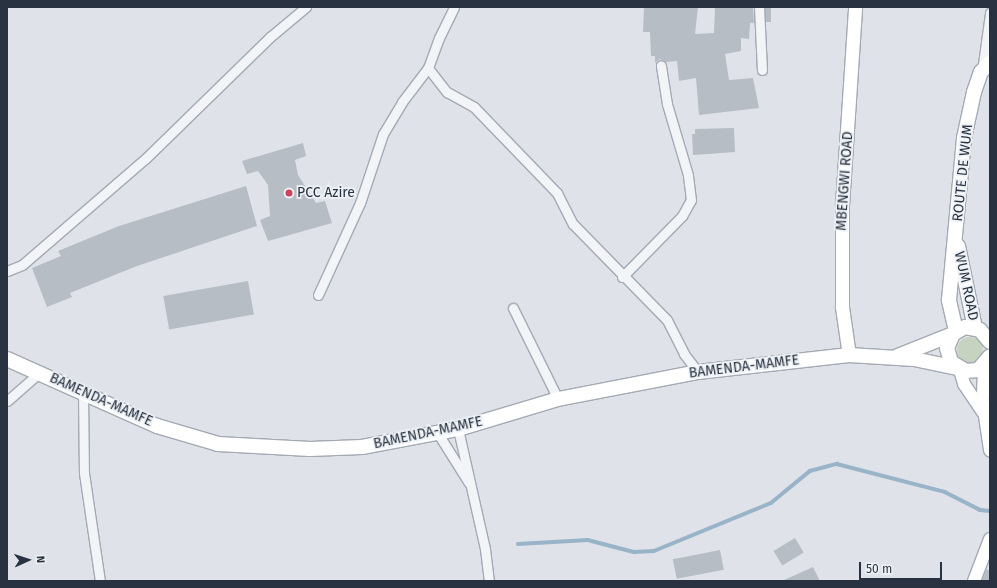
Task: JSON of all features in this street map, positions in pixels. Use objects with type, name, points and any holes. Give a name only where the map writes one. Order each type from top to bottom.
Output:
[{"type":"highway","name":"ROUTE DE WUM","points":[[956,240],[964,138],[974,92],[986,68]]},
{"type":"highway","name":"WUM ROAD","points":[[956,240],[975,328]]},
{"type":"highway","name":"WUM ROAD","points":[[955,332],[949,300],[956,240]]},
{"type":"highway","name":"BAMENDA-MAMFE","points":[[895,356],[955,332],[975,328]]},
{"type":"highway","points":[[975,328],[989,339]]},
{"type":"highway","points":[[955,332],[947,348],[951,362],[958,369]]},
{"type":"highway","name":"BAMENDA-MAMFE","points":[[7,359],[37,375],[83,393],[157,426],[218,444],[310,449],[362,447],[437,432],[458,430],[558,399],[698,372],[849,356],[895,356],[972,371],[987,362]]},
{"type":"main road","name":"MBENGWI ROAD","points":[[849,356],[842,307],[842,205],[855,7]]},
{"type":"main road","points":[[987,362],[985,415],[990,450]]},
{"type":"main road","points":[[958,369],[964,384],[985,415]]},
{"type":"main road","points":[[974,581],[990,538]]},
{"type":"street","points":[[7,271],[22,264],[145,159],[270,37],[306,7]]},
{"type":"street","points":[[318,295],[360,203],[383,134],[402,102],[428,68],[439,38],[454,7]]},
{"type":"street","points":[[759,7],[762,70]]},
{"type":"street","points":[[986,68],[990,13]]},
{"type":"street","points":[[622,277],[682,216],[691,200],[688,175],[666,104],[661,65]]},
{"type":"street","points":[[428,68],[447,92],[474,108],[557,193],[573,224],[622,277],[667,320],[684,354],[698,372]]},
{"type":"street","points":[[513,308],[558,399]]},
{"type":"street","points":[[7,401],[37,375]]},
{"type":"street","points":[[83,393],[84,473],[100,581]]},
{"type":"street","points":[[458,430],[473,490],[489,581]]},
{"type":"street","points":[[437,432],[473,490]]},
{"type":"green space","points":[[970,337],[979,341],[983,350],[979,359],[970,363],[961,359],[957,350],[961,341]]},
{"type":"building","points":[[644,7],[698,7],[695,34],[714,33],[715,7],[753,7],[754,23],[750,23],[749,39],[741,38],[741,51],[725,54],[729,80],[753,78],[759,108],[699,115],[696,78],[679,81],[677,61],[666,62],[660,59],[655,63],[655,56],[651,56],[650,32],[643,32]]},
{"type":"building","points":[[765,7],[771,7],[771,22],[765,22]]},
{"type":"building","points":[[734,128],[735,152],[693,155],[692,134],[695,134],[695,129]]},
{"type":"building","name":"PCC Azire","points":[[303,143],[306,156],[295,160],[298,175],[316,203],[325,201],[332,223],[268,241],[260,220],[270,216],[268,185],[258,171],[247,174],[242,161]]},
{"type":"building","points":[[246,186],[257,226],[137,266],[70,293],[72,297],[47,307],[32,268],[61,256],[58,251],[119,226]]},
{"type":"building","points":[[248,281],[254,314],[169,329],[163,296]]},
{"type":"building","points":[[795,538],[804,553],[782,565],[774,551]]},
{"type":"building","points":[[720,550],[724,570],[677,579],[673,559]]},
{"type":"building","points":[[813,567],[820,581],[782,581]]},
{"type":"building","points":[[986,569],[990,571],[990,581],[982,581]]},
{"type":"waterway","points":[[518,544],[588,540],[634,552],[654,551],[771,503],[810,471],[837,464],[945,492],[980,510],[990,511]]},
{"type":"place","name":"PCC Azire","points":[[289,193]]}]
